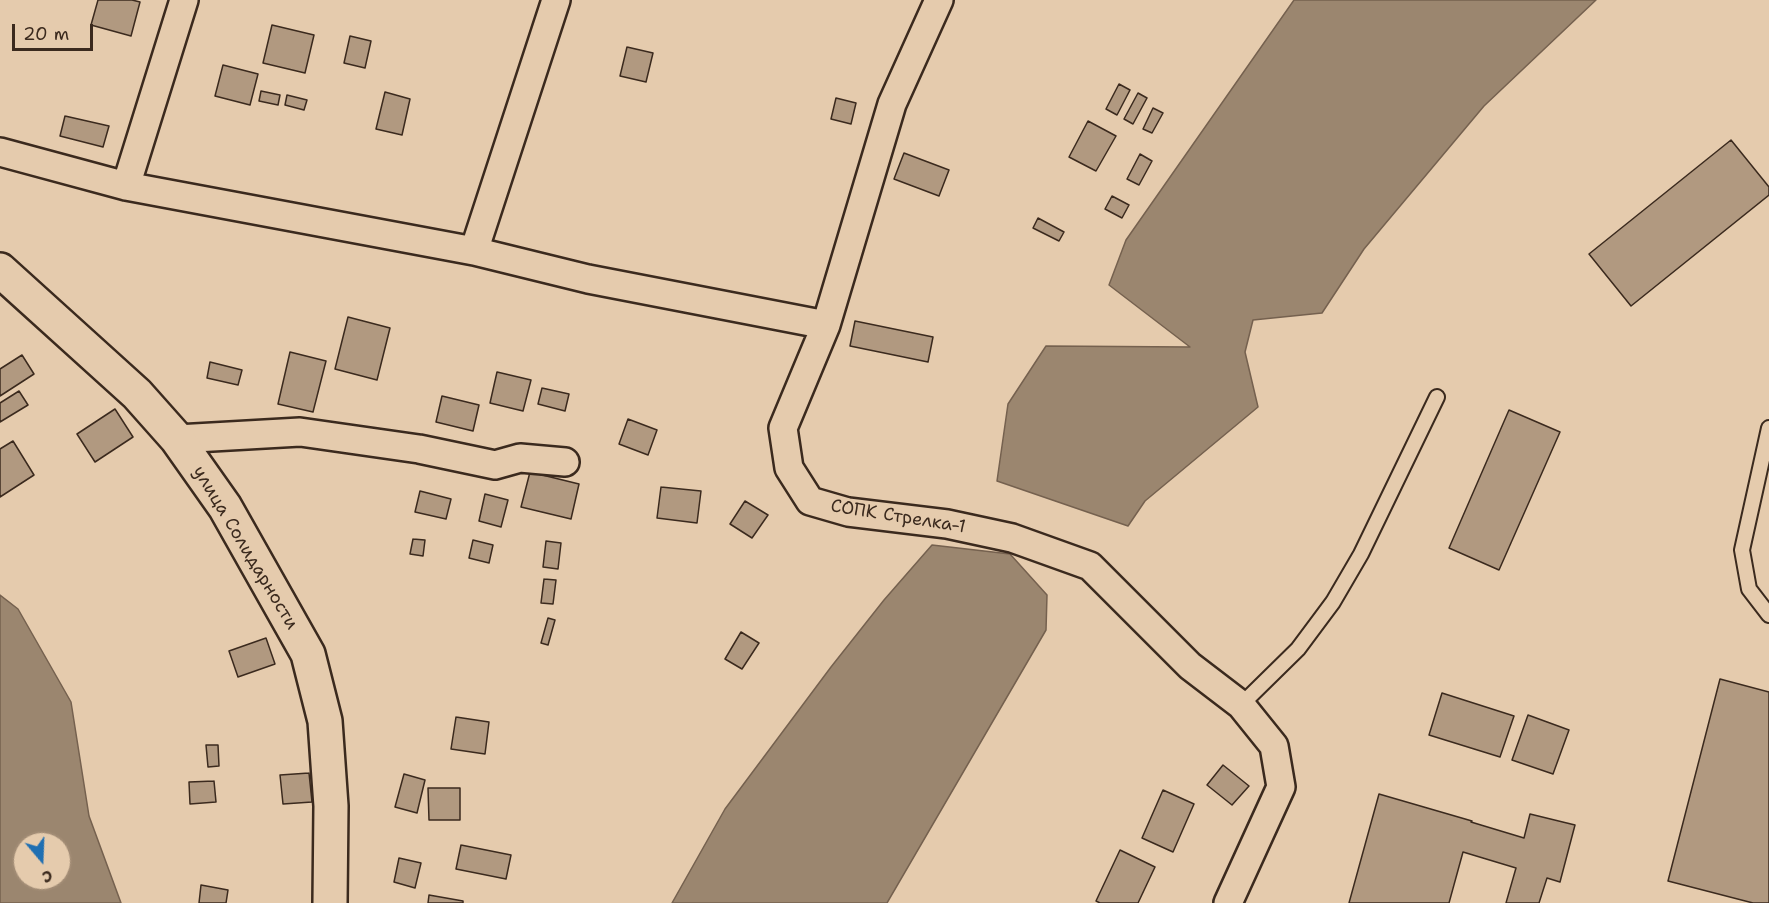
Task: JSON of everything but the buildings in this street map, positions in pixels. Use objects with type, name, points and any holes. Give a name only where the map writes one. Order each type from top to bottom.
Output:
[{"type":"street","points":[[126,186],[184,0]]},
{"type":"street","points":[[474,250],[556,0]]},
{"type":"street","name":"СОПК Стрелка-1","points":[[939,0],[892,104],[826,325],[783,428],[789,468],[810,501],[848,512],[948,524],[1012,538],[1090,566],[1190,666],[1241,705],[1274,746],[1281,787],[1228,903]]},
{"type":"street","points":[[0,152],[126,186],[474,250],[588,279],[826,325]]},
{"type":"street","name":"улица Солидарности","points":[[0,270],[137,394],[177,438],[225,507],[308,654],[325,721],[331,806],[330,903]]},
{"type":"street","points":[[177,438],[300,432],[420,449],[495,465],[520,458],[565,462]]},
{"type":"lane","points":[[1241,705],[1298,649],[1333,602],[1361,554],[1437,397]]},
{"type":"lane","points":[[1769,428],[1742,550],[1749,589],[1769,615]]},
{"type":"shaded area","points":[[1294,0],[1596,0],[1484,106],[1364,249],[1322,313],[1253,320],[1245,352],[1258,407],[1145,501],[1128,526],[997,481],[1008,404],[1046,346],[1190,347],[1109,285],[1126,240]]},
{"type":"shaded area","points":[[932,545],[1010,554],[1047,595],[1046,630],[887,903],[672,903],[725,809],[831,667],[884,600]]},
{"type":"shaded area","points":[[0,595],[18,609],[71,702],[89,816],[121,903],[0,903]]}]
